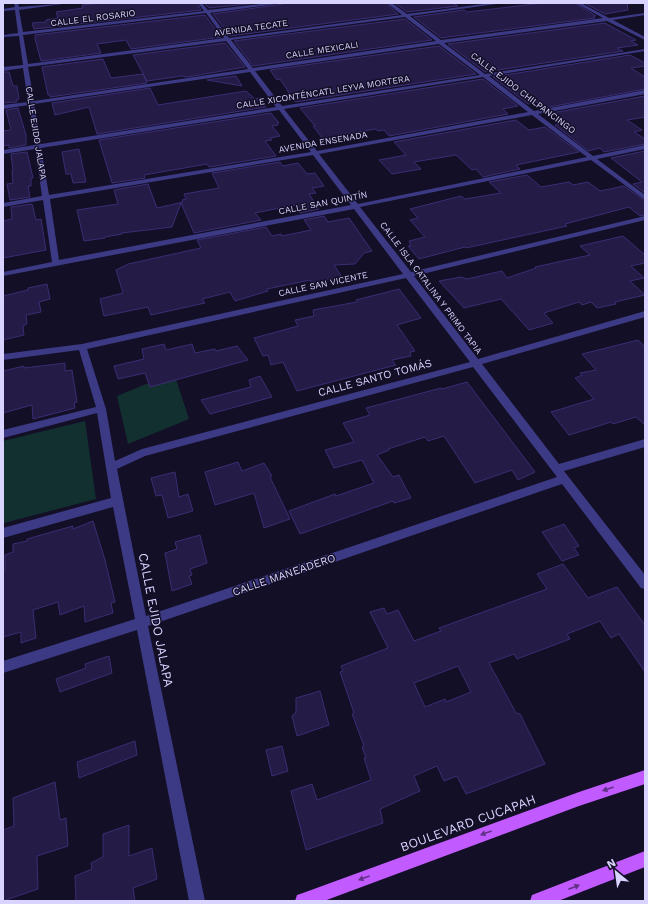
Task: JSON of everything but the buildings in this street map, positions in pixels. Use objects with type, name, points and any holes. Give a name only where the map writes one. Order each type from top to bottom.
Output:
[{"type":"main road","name":"BOULEVARD CUCAPAH","points":[[303,901],[645,776]]},
{"type":"main road","points":[[538,901],[645,859]]},
{"type":"street","points":[[3,10],[17,6],[67,3]]},
{"type":"street","name":"CALLE ISLA CATALINA Y PRIMO TAPIA","points":[[200,3],[645,584]]},
{"type":"street","name":"CALLE EL ROSARIO","points":[[3,36],[281,3]]},
{"type":"street","name":"CALLE EJIDO CHILPANCINGO","points":[[389,3],[645,198]]},
{"type":"street","name":"AVENIDA TECATE","points":[[3,69],[501,3]]},
{"type":"street","points":[[578,3],[645,39]]},
{"type":"street","name":"CALLE EJIDO JALAPA","points":[[17,6],[56,263]]},
{"type":"street","name":"CALLE MEXICALI","points":[[3,107],[440,42],[645,14]]},
{"type":"street","name":"CALLE XICONTÉNCATL LEYVA MORTERA","points":[[3,152],[645,50]]},
{"type":"street","name":"AVENIDA ENSENADA","points":[[3,205],[315,153],[645,92]]},
{"type":"street","name":"CALLE SAN QUINTÍN","points":[[3,274],[356,206],[645,147]]},
{"type":"street","name":"CALLE SAN VICENTE","points":[[3,357],[82,347],[409,275],[645,218]]},
{"type":"street","name":"CALLE SANTO TOMÁS","points":[[112,467],[142,453],[476,364],[645,314]]},
{"type":"street","name":"CALLE EJIDO JALAPA","points":[[82,347],[101,410],[117,501],[197,901]]},
{"type":"street","points":[[3,434],[101,410]]},
{"type":"street","points":[[557,469],[645,443]]},
{"type":"street","name":"CALLE MANEADERO","points":[[3,667],[141,623],[565,480]]},
{"type":"street","points":[[3,533],[117,501]]},
{"type":"green space","points":[[175,376],[189,419],[128,444],[117,396],[146,384]]},
{"type":"green space","points":[[85,421],[96,499],[4,523],[3,441]]}]
